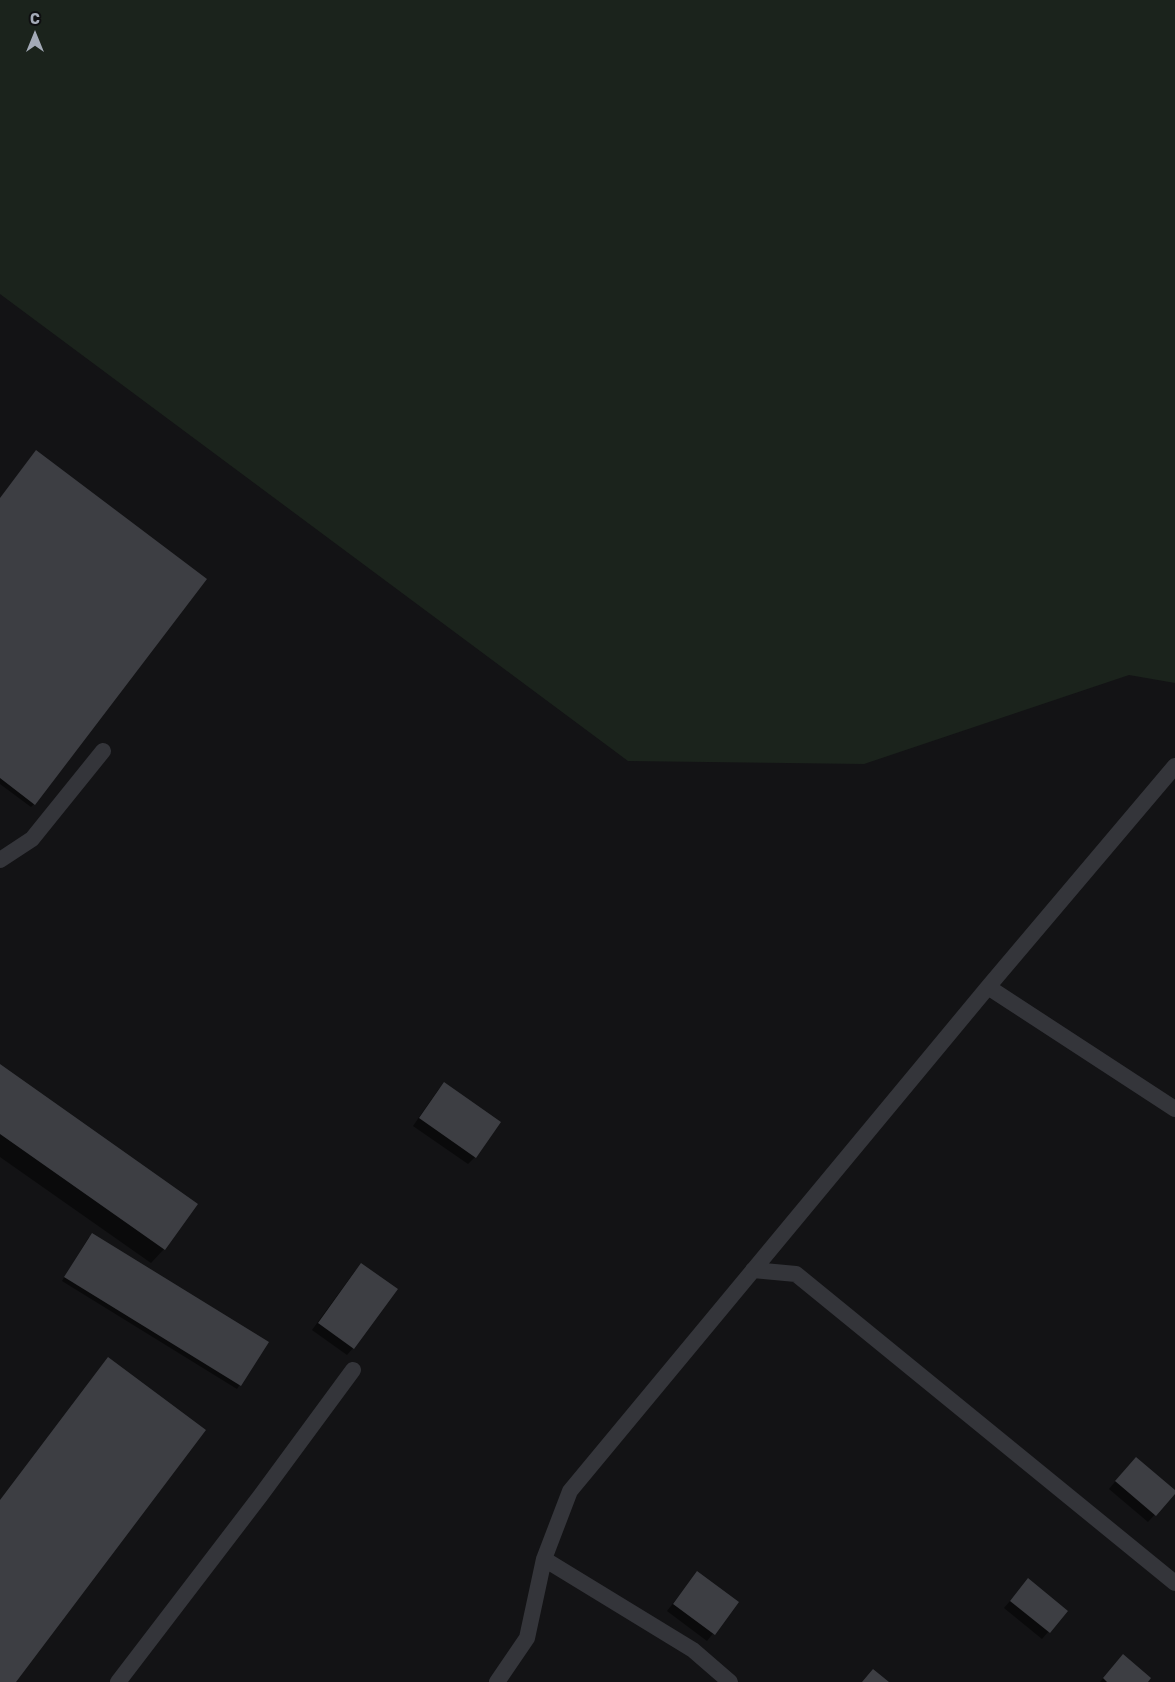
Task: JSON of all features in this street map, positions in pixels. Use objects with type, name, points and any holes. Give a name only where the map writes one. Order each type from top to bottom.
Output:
[{"type":"lane","points":[[0,860],[32,839],[103,751]]},
{"type":"lane","points":[[497,1682],[527,1638],[544,1559],[570,1491],[988,987],[1175,766]]},
{"type":"lane","points":[[988,987],[1175,1109]]},
{"type":"lane","points":[[753,1270],[796,1274],[1175,1583]]},
{"type":"lane","points":[[118,1682],[261,1496],[353,1370]]},
{"type":"lane","points":[[544,1559],[692,1650],[730,1682]]},
{"type":"shaded area","points":[[0,0],[1175,0],[1175,683],[1129,675],[864,764],[628,761],[0,294]]},
{"type":"building","points":[[36,450],[207,579],[35,805],[0,778],[0,498]]},
{"type":"building","points":[[0,1064],[198,1204],[165,1250],[0,1134]]},
{"type":"building","points":[[444,1082],[501,1122],[476,1158],[419,1118]]},
{"type":"building","points":[[92,1233],[269,1342],[241,1386],[64,1277]]},
{"type":"building","points":[[361,1263],[398,1289],[354,1349],[318,1323]]},
{"type":"building","points":[[108,1357],[206,1430],[16,1682],[0,1682],[0,1500]]},
{"type":"building","points":[[1136,1457],[1175,1490],[1175,1494],[1156,1516],[1115,1481]]},
{"type":"building","points":[[697,1571],[739,1602],[715,1635],[673,1604]]},
{"type":"building","points":[[1028,1578],[1068,1611],[1050,1633],[1010,1601]]},
{"type":"building","points":[[1123,1654],[1151,1678],[1148,1682],[1107,1682],[1103,1678]]},
{"type":"building","points":[[873,1669],[889,1682],[862,1682]]}]
